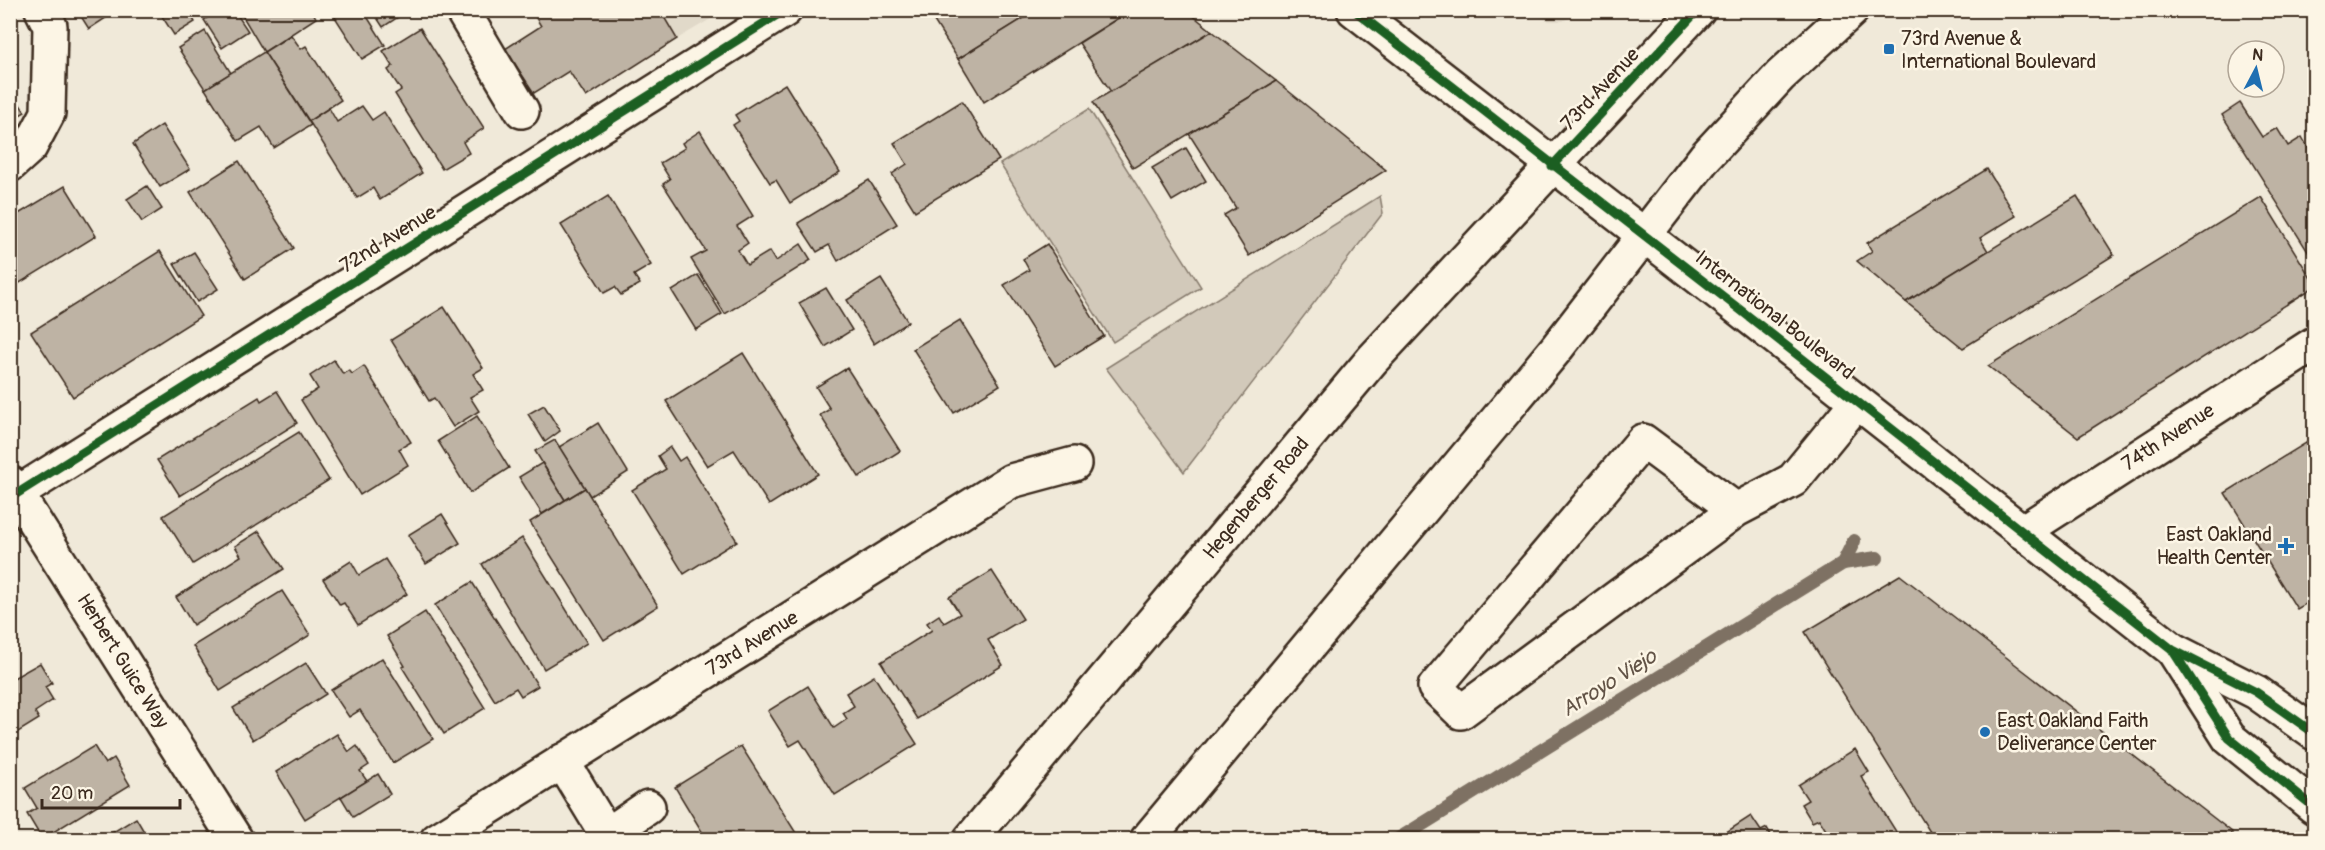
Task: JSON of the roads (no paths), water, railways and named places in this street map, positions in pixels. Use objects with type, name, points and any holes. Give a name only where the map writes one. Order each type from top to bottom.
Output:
[{"type":"main road","points":[[10,165],[30,147],[48,113],[50,26],[42,10]]},
{"type":"main road","points":[[462,10],[522,111]]},
{"type":"main road","name":"72nd Avenue","points":[[13,492],[785,10]]},
{"type":"main road","name":"International Boulevard","points":[[1354,10],[2173,650],[2256,692],[2314,733]]},
{"type":"main road","name":"73rd Avenue","points":[[1552,166],[1698,10]]},
{"type":"main road","points":[[1147,840],[1556,349],[1705,156],[1780,76],[1852,10]]},
{"type":"main road","name":"Hegenberger Road","points":[[970,840],[1372,360],[1552,166]]},
{"type":"main road","name":"74th Avenue","points":[[2022,532],[2314,344]]},
{"type":"main road","points":[[1736,510],[1643,441],[1435,687],[1461,712],[1736,510],[1793,480],[1857,402]]},
{"type":"main road","name":"73rd Avenue","points":[[437,840],[1011,480],[1074,464]]},
{"type":"main road","name":"Herbert Guice Way","points":[[13,492],[236,840]]},
{"type":"main road","name":"International Boulevard","points":[[2173,650],[2229,738],[2314,807]]},
{"type":"main road","points":[[562,761],[603,837],[648,807]]},
{"type":"waterway","name":"Arroyo Viejo","points":[[1397,840],[1843,563],[1854,541]]},
{"type":"waterway","name":"Arroyo Viejo","points":[[1843,563],[1877,558]]},
{"type":"place","name":"73rd Avenue & International Boulevard","points":[[1889,49]]},
{"type":"place","name":"East Oakland Health Center","points":[[2286,546]]},
{"type":"place","name":"East Oakland Faith Deliverance Center","points":[[1985,732]]}]
